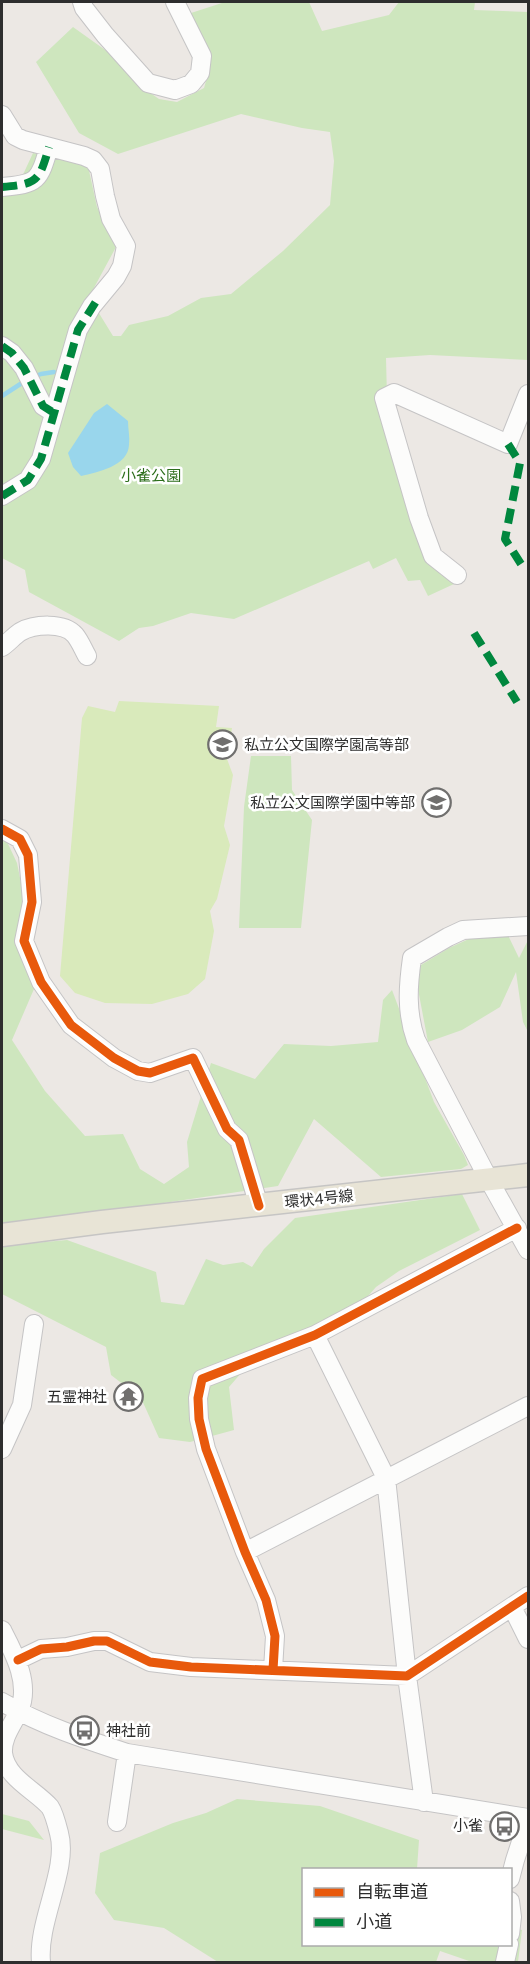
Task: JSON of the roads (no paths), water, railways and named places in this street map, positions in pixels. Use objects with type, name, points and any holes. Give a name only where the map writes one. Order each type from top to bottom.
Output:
[{"type":"main road","name":"環状4号線","points":[[2,1235],[528,1175]]},
{"type":"street","points":[[82,2],[105,35],[148,83],[175,90],[191,84],[200,73],[202,56],[175,2]]},
{"type":"street","points":[[2,116],[15,136],[22,140],[93,160],[100,169],[111,219],[126,246],[122,266],[116,277],[97,300],[78,330],[40,459],[28,480],[2,496]]},
{"type":"street","points":[[2,187],[35,181],[42,171],[49,147]]},
{"type":"street","points":[[2,346],[12,353],[25,370],[43,406],[54,413]]},
{"type":"street","points":[[457,575],[433,556],[419,518],[384,398],[394,393],[508,444],[528,394]]},
{"type":"street","points":[[2,648],[22,631],[37,627],[59,626],[70,630],[76,636],[87,656]]},
{"type":"street","points":[[2,829],[20,839],[28,855],[32,902],[24,940],[41,982],[71,1025],[114,1058],[138,1071],[150,1073],[193,1058],[227,1129],[239,1140],[259,1206]]},
{"type":"street","points":[[528,926],[463,930],[448,937],[412,958],[409,984],[411,1024],[416,1040],[528,1250]]},
{"type":"street","points":[[273,1670],[275,1635],[266,1600],[206,1449],[199,1419],[198,1398],[202,1379],[315,1335],[517,1228]]},
{"type":"street","points":[[2,1449],[22,1405],[34,1324]]},
{"type":"street","points":[[315,1335],[386,1478],[407,1676],[424,1802]]},
{"type":"street","points":[[245,1552],[528,1406]]},
{"type":"street","points":[[18,1660],[41,1649],[106,1641],[150,1662],[407,1676],[528,1596]]},
{"type":"street","points":[[512,1607],[528,1639]]},
{"type":"street","points":[[2,1630],[18,1660],[24,1696],[19,1712],[6,1736],[3,1752],[7,1768],[51,1809],[60,1835],[61,1859],[45,1916],[41,1962]]},
{"type":"street","points":[[2,1701],[19,1712],[67,1733],[127,1753],[528,1819],[512,1871]]},
{"type":"street","points":[[117,1822],[127,1753]]},
{"type":"street","points":[[505,1962],[509,1946]]},
{"type":"water","points":[[107,404],[128,421],[127,452],[118,463],[111,467],[81,476],[73,467],[68,453],[94,413]]},
{"type":"waterway","points":[[33,377],[54,372]]},
{"type":"waterway","points":[[2,396],[25,381]]},
{"type":"place","name":"私立公文国際学園高等部","points":[[223,745]]},
{"type":"place","name":"私立公文国際学園中等部","points":[[436,803]]},
{"type":"place","name":"五霊神社","points":[[128,1397]]},
{"type":"place","name":"神社前","points":[[85,1731]]},
{"type":"place","name":"小雀","points":[[504,1826]]},
{"type":"park label","name":"小雀公園","points":[[151,476]]}]
